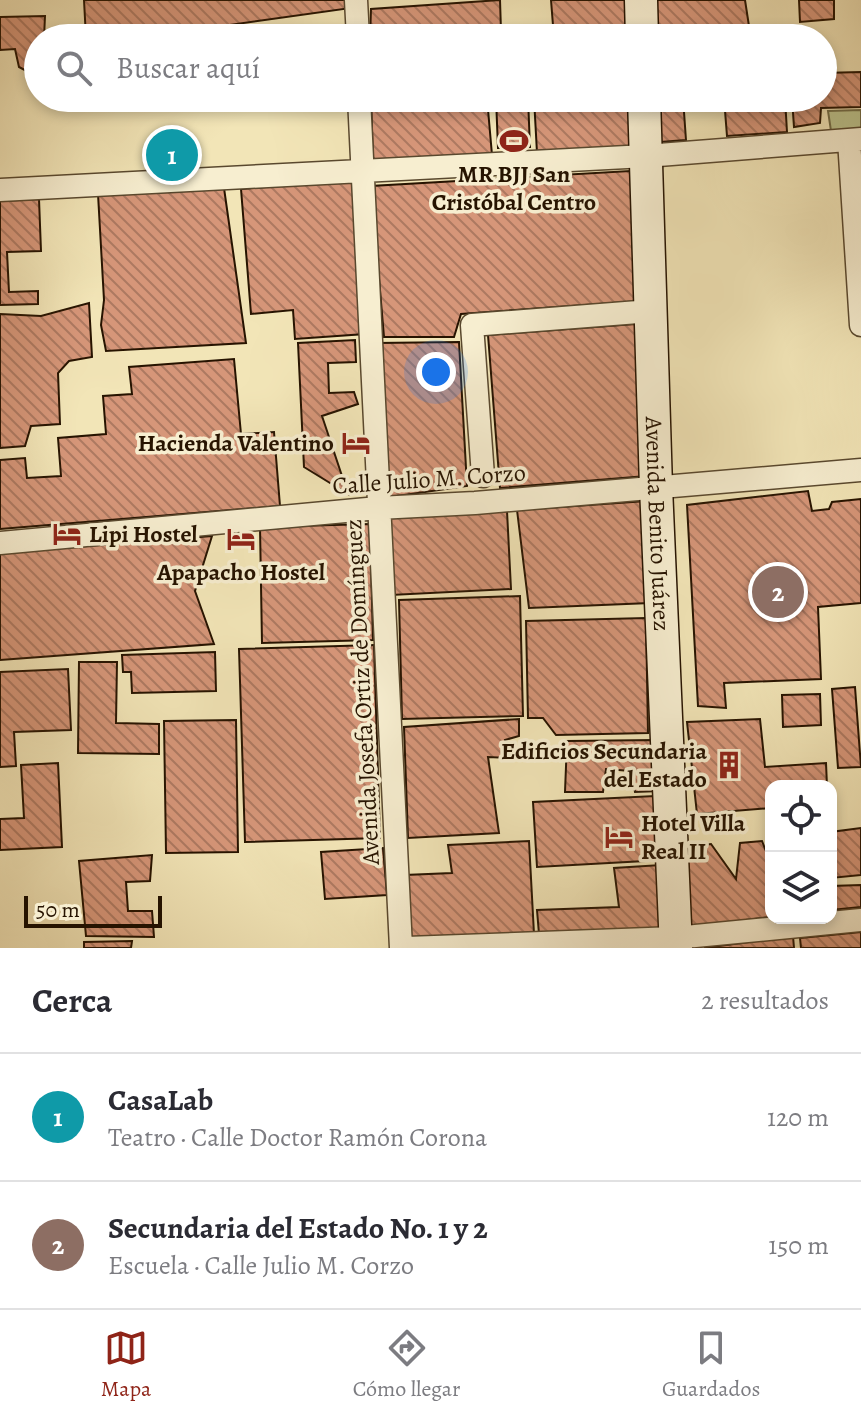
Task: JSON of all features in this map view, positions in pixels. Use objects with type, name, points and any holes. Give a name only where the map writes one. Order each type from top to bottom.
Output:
[{"type":"street","points":[[356,0],[357,24]]},
{"type":"street","points":[[641,0],[642,24]]},
{"type":"street","name":"Avenida Josefa Ortiz de Domínguez","points":[[360,112],[378,508],[404,948]]},
{"type":"street","name":"Avenida Benito Juárez","points":[[644,112],[656,487],[676,943]]},
{"type":"street","points":[[0,190],[646,156],[855,139],[861,325]]},
{"type":"street","points":[[483,476],[472,325],[651,311]]},
{"type":"street","name":"Calle Julio M. Corzo","points":[[0,543],[378,508],[475,503],[861,470]]},
{"type":"street","points":[[404,948],[676,943],[861,920]]},
{"type":"green space","points":[[861,110],[861,129],[831,131],[828,112]]},
{"type":"building","points":[[84,0],[350,0],[351,8],[237,24],[85,24]]},
{"type":"building","points":[[500,0],[501,24],[370,24],[371,9]]},
{"type":"building","points":[[551,0],[630,0],[632,24],[553,24]]},
{"type":"building","points":[[656,0],[745,0],[749,24],[655,24]]},
{"type":"building","points":[[799,0],[834,0],[834,19],[800,22]]},
{"type":"building","points":[[45,16],[45,24],[24,24],[24,70],[19,67],[15,49],[0,50],[0,17]]},
{"type":"building","points":[[861,72],[861,107],[837,108],[837,73]]},
{"type":"building","points":[[371,112],[488,112],[492,155],[373,161]]},
{"type":"building","points":[[497,112],[529,112],[530,147],[498,148]]},
{"type":"building","points":[[535,112],[636,112],[640,151],[537,153]]},
{"type":"building","points":[[658,112],[684,112],[686,140],[660,142]]},
{"type":"building","points":[[725,112],[786,112],[787,132],[727,136]]},
{"type":"building","points":[[793,112],[821,112],[820,123],[794,127]]},
{"type":"building","points":[[630,171],[641,301],[461,314],[454,337],[384,337],[371,186]]},
{"type":"building","points":[[352,180],[365,334],[295,339],[293,310],[251,314],[241,189]]},
{"type":"building","points":[[224,188],[246,343],[106,351],[101,325],[104,300],[98,194]]},
{"type":"building","points":[[39,199],[41,251],[7,252],[9,292],[38,291],[38,304],[0,305],[0,201]]},
{"type":"building","points":[[89,303],[92,357],[69,361],[58,373],[60,424],[31,426],[25,446],[0,448],[0,314],[41,316]]},
{"type":"building","points":[[635,324],[647,476],[500,488],[488,335]]},
{"type":"building","points":[[355,340],[356,362],[328,363],[329,393],[354,392],[358,404],[322,416],[348,494],[304,467],[298,343]]},
{"type":"building","points":[[459,342],[467,486],[390,497],[377,343]]},
{"type":"building","points":[[234,359],[241,434],[274,432],[280,506],[0,529],[0,460],[25,458],[27,478],[61,476],[58,438],[106,434],[103,396],[132,394],[129,367]]},
{"type":"building","points":[[808,491],[812,511],[829,509],[832,502],[861,499],[861,603],[818,607],[821,679],[724,683],[726,708],[698,706],[687,505]]},
{"type":"building","points":[[647,501],[650,603],[529,608],[517,510]]},
{"type":"building","points":[[507,511],[511,589],[391,595],[387,517]]},
{"type":"building","points":[[370,524],[373,640],[262,643],[260,527]]},
{"type":"building","points":[[212,536],[195,591],[214,644],[0,660],[0,553]]},
{"type":"building","points":[[520,596],[523,716],[402,719],[399,600]]},
{"type":"building","points":[[646,618],[648,733],[556,735],[543,718],[528,718],[526,621]]},
{"type":"building","points":[[374,645],[380,838],[245,842],[239,649]]},
{"type":"building","points":[[215,652],[216,691],[132,693],[131,672],[123,672],[122,655]]},
{"type":"building","points":[[79,662],[117,662],[116,723],[159,724],[159,754],[78,753]]},
{"type":"building","points":[[68,669],[71,730],[14,732],[16,766],[0,767],[0,672]]},
{"type":"building","points":[[855,687],[861,767],[838,768],[832,689]]},
{"type":"building","points":[[820,694],[821,725],[783,727],[782,695]]},
{"type":"building","points":[[519,719],[519,736],[505,740],[509,758],[488,757],[499,833],[408,838],[404,727]]},
{"type":"building","name":"Edificios Secundaria del Estado","points":[[760,719],[765,767],[826,763],[827,780],[765,780],[765,808],[697,814],[687,722]]},
{"type":"building","points":[[236,720],[238,852],[166,853],[164,721]]},
{"type":"building","points":[[655,740],[659,791],[635,792],[631,771],[606,769],[603,792],[565,792],[567,741]]},
{"type":"building","points":[[58,763],[62,847],[0,850],[0,819],[24,818],[21,765]]},
{"type":"building","points":[[655,796],[663,860],[537,867],[533,802]]},
{"type":"building","points":[[861,828],[861,875],[837,877],[837,831]]},
{"type":"building","points":[[529,841],[534,934],[407,940],[405,875],[452,873],[448,845]]},
{"type":"building","points":[[762,841],[765,849],[765,918],[688,927],[683,847],[711,844],[736,879],[740,843]]},
{"type":"building","points":[[383,848],[387,895],[325,899],[321,852]]},
{"type":"building","points":[[152,855],[150,881],[126,882],[128,911],[152,911],[154,937],[86,936],[79,861]]},
{"type":"building","points":[[661,865],[663,930],[539,934],[537,910],[619,907],[614,868]]},
{"type":"building","points":[[861,885],[861,907],[837,909],[837,886]]},
{"type":"building","points":[[861,932],[861,948],[801,948],[800,938]]},
{"type":"building","points":[[793,936],[794,948],[704,948]]},
{"type":"building","points":[[132,941],[131,948],[84,948],[84,942]]},
{"type":"place","name":"MR BJJ San Cristóbal Centro","points":[[514,141]]},
{"type":"place","name":"CasaLab","points":[[172,155]]},
{"type":"place","name":"Hacienda Valentino","points":[[356,443]]},
{"type":"place","name":"Lipi Hostel","points":[[67,534]]},
{"type":"place","name":"Apapacho Hostel","points":[[241,539]]},
{"type":"place","name":"Secundaria del Estado No. 1 y 2","points":[[778,592]]},
{"type":"place","name":"Edificios Secundaria del Estado","points":[[729,765]]},
{"type":"place","name":"Hotel Villa Real II","points":[[619,837]]}]
